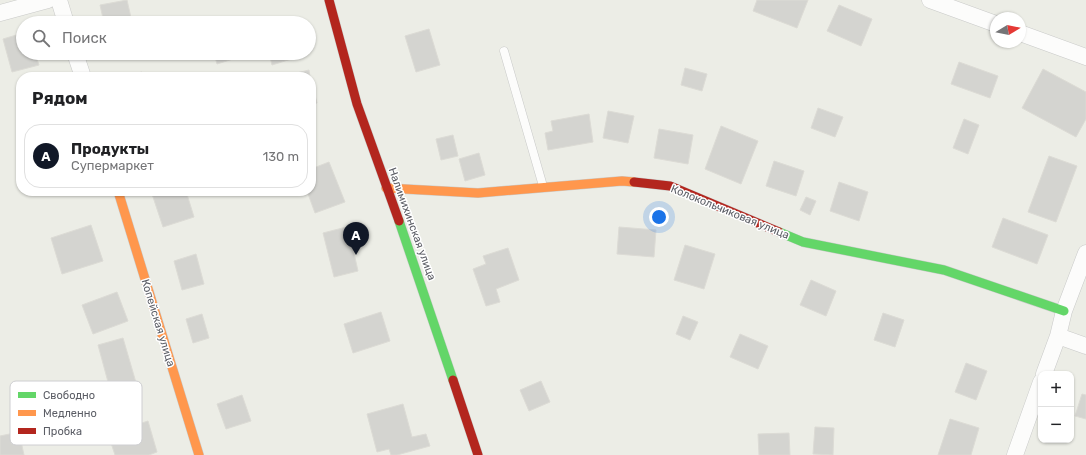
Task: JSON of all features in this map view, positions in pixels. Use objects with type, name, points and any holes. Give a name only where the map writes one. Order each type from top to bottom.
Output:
[{"type":"street","points":[[0,13],[48,0]]},
{"type":"street","points":[[59,0],[64,16]]},
{"type":"street","name":"Налимихинская улица","points":[[329,0],[357,104],[431,312],[478,455]]},
{"type":"street","points":[[930,0],[990,22]]},
{"type":"street","points":[[1026,35],[1086,57]]},
{"type":"street","points":[[77,60],[81,72]]},
{"type":"street","name":"Колокольчиковая улица","points":[[386,188],[478,193],[544,189],[622,181],[670,186],[803,242],[944,270],[1064,311]]},
{"type":"street","name":"Копейская улица","points":[[120,196],[199,455]]},
{"type":"street","points":[[1045,371],[1058,336],[1064,311],[1086,252]]},
{"type":"street","points":[[1058,336],[1086,346]]},
{"type":"street","points":[[1015,455],[1038,390]]},
{"type":"lane","points":[[504,51],[544,189]]},
{"type":"building","points":[[127,0],[131,16],[102,16],[100,5]]},
{"type":"building","points":[[757,0],[808,0],[797,28],[753,11]]},
{"type":"building","points":[[839,5],[872,19],[861,46],[827,31]]},
{"type":"building","points":[[429,29],[440,65],[416,72],[405,36]]},
{"type":"building","points":[[16,35],[16,60],[37,60],[39,65],[12,72],[3,39]]},
{"type":"building","points":[[216,60],[230,60],[217,64]]},
{"type":"building","points":[[271,60],[288,60],[272,65]]},
{"type":"building","points":[[959,62],[998,76],[990,98],[951,84]]},
{"type":"building","points":[[685,68],[707,74],[702,91],[681,85]]},
{"type":"building","points":[[1043,69],[1086,92],[1086,119],[1076,137],[1022,108]]},
{"type":"building","points":[[818,108],[843,117],[835,137],[811,128]]},
{"type":"building","points":[[608,111],[634,116],[628,143],[603,138]]},
{"type":"building","points":[[589,114],[593,142],[548,150],[545,133],[553,131],[551,121]]},
{"type":"building","points":[[964,119],[979,125],[968,154],[953,148]]},
{"type":"building","points":[[721,126],[758,141],[741,184],[705,169]]},
{"type":"building","points":[[659,129],[693,135],[688,164],[654,158]]},
{"type":"building","points":[[453,135],[458,156],[441,160],[436,139]]},
{"type":"building","points":[[479,153],[485,175],[465,181],[459,159]]},
{"type":"building","points":[[1049,156],[1077,166],[1056,222],[1028,212]]},
{"type":"building","points":[[774,161],[804,171],[796,196],[766,186]]},
{"type":"building","points":[[329,162],[345,202],[315,213],[309,196],[316,196],[316,167]]},
{"type":"building","points":[[839,182],[868,192],[859,221],[830,211]]},
{"type":"building","points":[[153,196],[188,196],[194,217],[163,227]]},
{"type":"building","points":[[806,197],[816,201],[810,215],[800,210]]},
{"type":"building","points":[[1003,218],[1048,235],[1037,264],[992,247]]},
{"type":"building","points":[[362,223],[367,241],[352,244],[358,271],[334,277],[323,233]]},
{"type":"building","points":[[91,225],[103,261],[62,274],[51,238]]},
{"type":"building","points":[[619,227],[656,230],[654,257],[617,254]]},
{"type":"building","points":[[685,245],[715,254],[704,289],[674,280]]},
{"type":"building","points":[[508,248],[519,280],[496,289],[500,302],[486,306],[473,269],[486,264],[483,256]]},
{"type":"building","points":[[196,254],[204,284],[182,290],[174,261]]},
{"type":"building","points":[[811,280],[836,291],[826,316],[800,305]]},
{"type":"building","points":[[117,292],[128,321],[93,334],[82,305]]},
{"type":"building","points":[[381,312],[390,341],[353,353],[344,324]]},
{"type":"building","points":[[883,313],[904,320],[895,347],[874,340]]},
{"type":"building","points":[[202,314],[209,338],[193,343],[186,319]]},
{"type":"building","points":[[683,316],[698,322],[690,340],[676,334]]},
{"type":"building","points":[[740,334],[768,346],[758,369],[730,357]]},
{"type":"building","points":[[123,338],[136,381],[108,381],[98,345]]},
{"type":"building","points":[[966,363],[987,371],[976,400],[955,392]]},
{"type":"building","points":[[541,381],[550,402],[529,411],[520,390]]},
{"type":"building","points":[[1082,394],[1086,395],[1086,419],[1075,416]]},
{"type":"building","points":[[242,395],[251,421],[226,429],[217,404]]},
{"type":"building","points":[[403,404],[412,437],[426,434],[430,446],[397,455],[391,455],[389,449],[377,452],[367,414]]},
{"type":"building","points":[[950,419],[979,428],[971,455],[938,455]]},
{"type":"building","points":[[148,421],[157,452],[149,455],[115,455],[112,445],[142,445],[142,423]]},
{"type":"building","points":[[815,427],[834,428],[833,455],[813,454]]},
{"type":"building","points":[[789,433],[790,455],[759,455],[758,434]]},
{"type":"building","points":[[10,434],[10,445],[22,445],[24,455],[0,455],[0,436]]},
{"type":"traffic: fast","points":[[399,221],[453,380]]},
{"type":"traffic: fast","points":[[779,232],[803,242],[944,270],[1064,311]]},
{"type":"traffic: slow","points":[[386,188],[478,193],[622,181],[634,182]]},
{"type":"traffic: slow","points":[[120,196],[199,455]]},
{"type":"traffic: jam","points":[[329,0],[357,104],[399,221]]},
{"type":"traffic: jam","points":[[634,182],[670,186],[779,232]]},
{"type":"traffic: jam","points":[[453,380],[478,455]]},
{"type":"place","name":"Продукты","points":[[356,255]]}]
